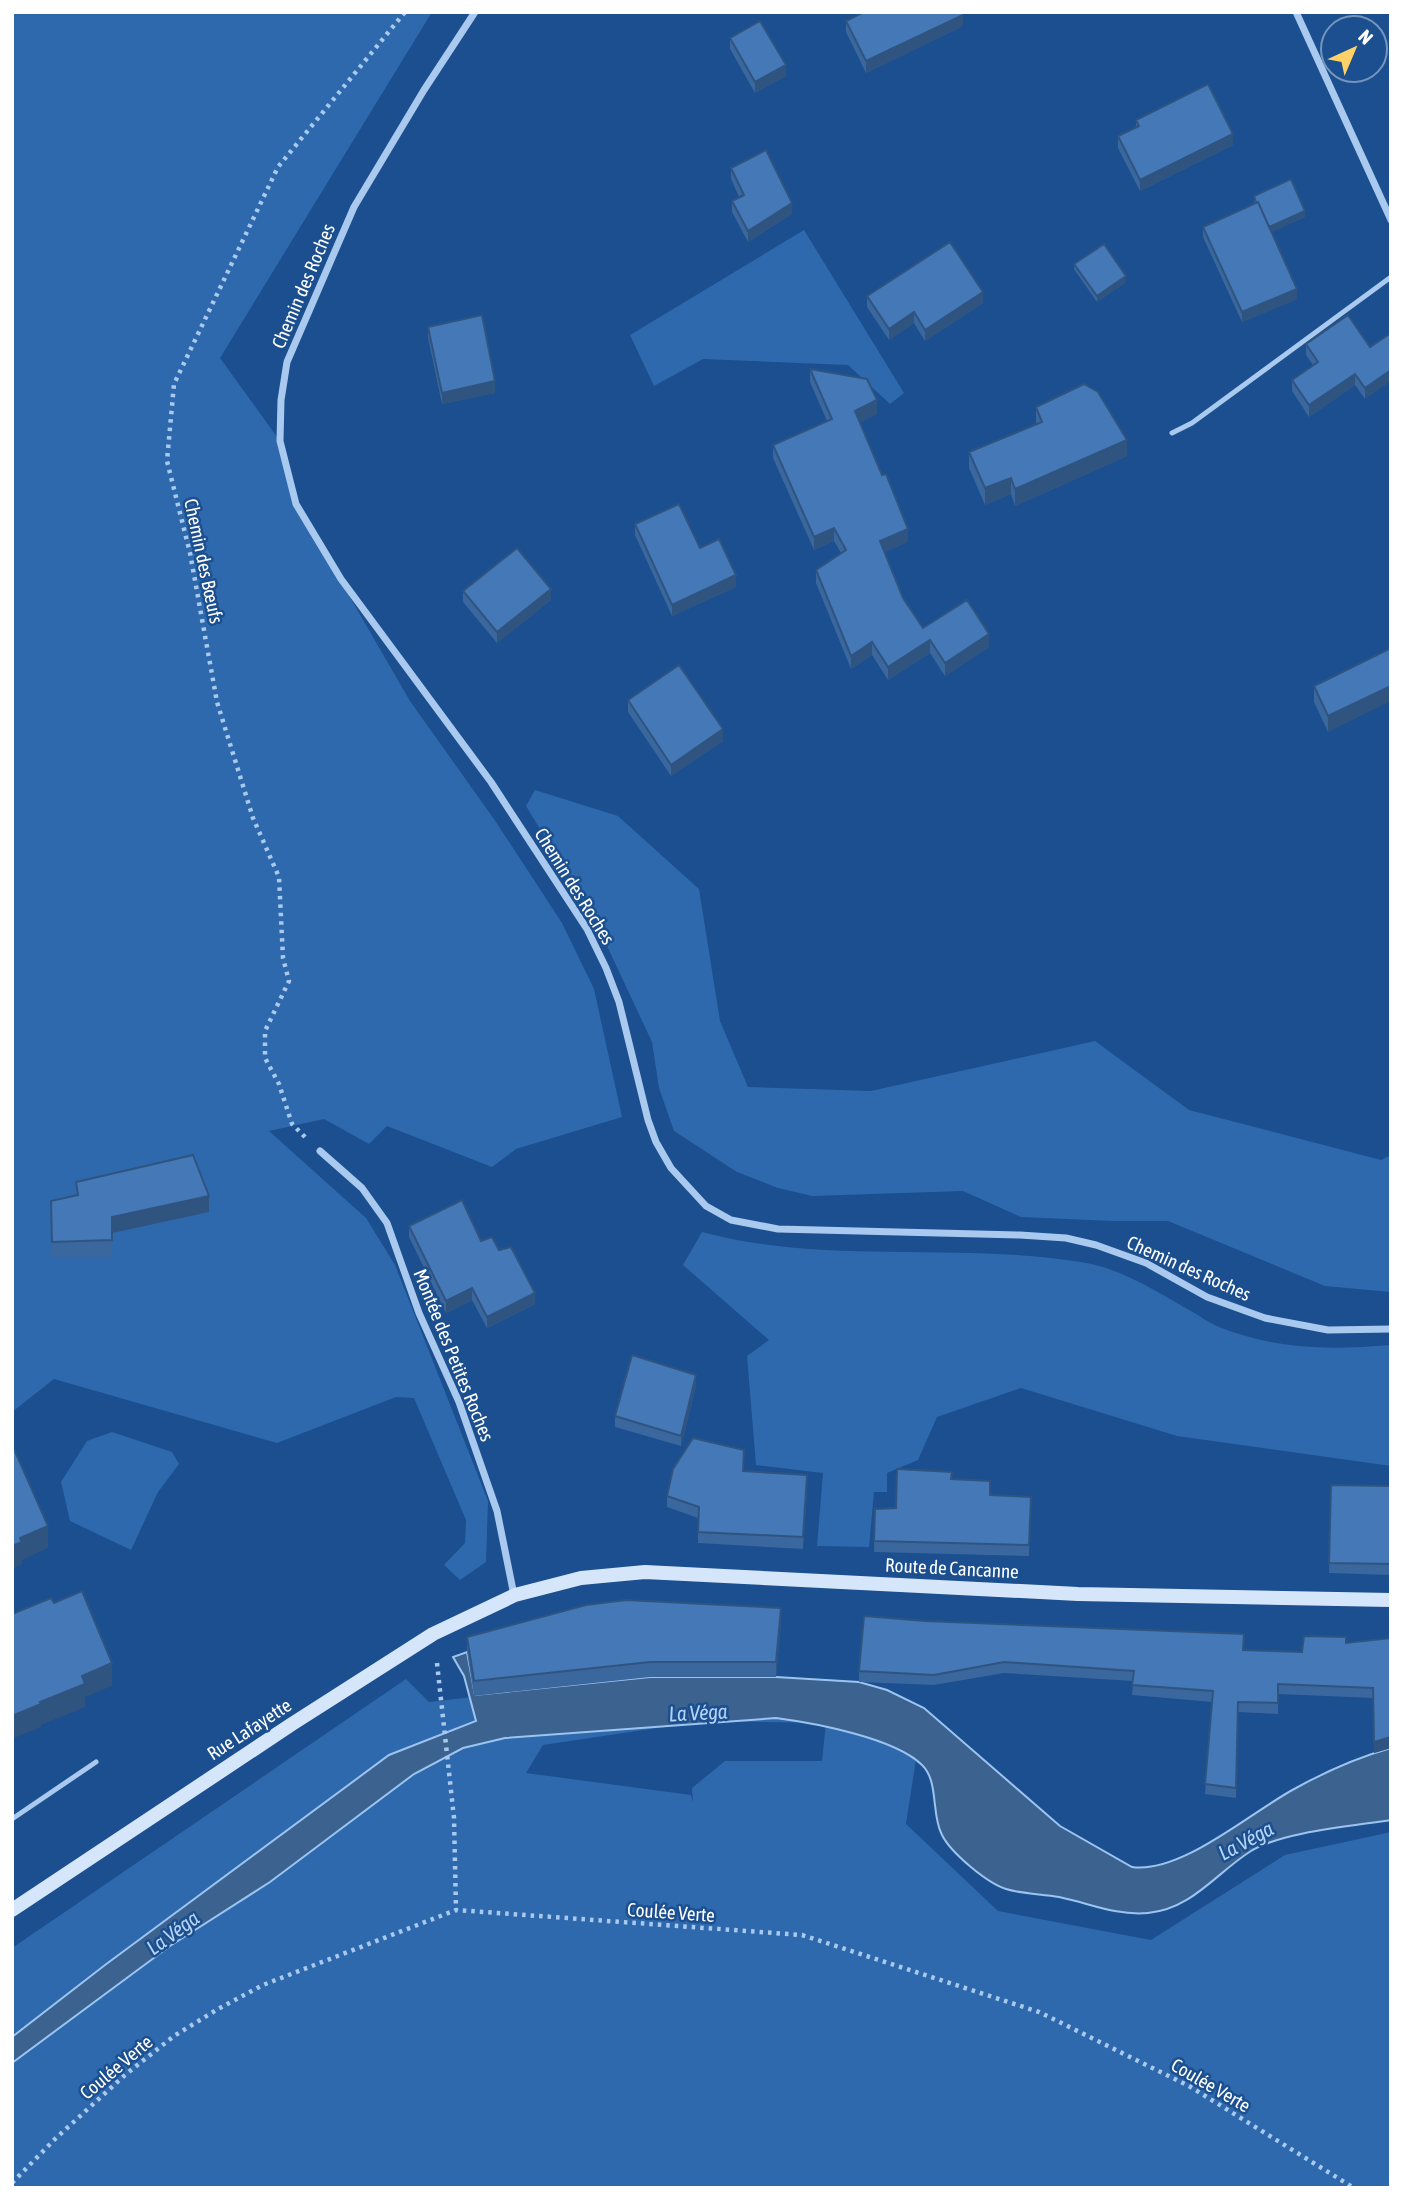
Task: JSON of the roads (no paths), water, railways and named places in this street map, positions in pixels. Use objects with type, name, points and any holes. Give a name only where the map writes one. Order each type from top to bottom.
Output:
[{"type":"main road","name":"Route de Cancanne","points":[[514,1595],[581,1578],[645,1572],[1078,1594],[1391,1600]]},
{"type":"main road","name":"Rue Lafayette","points":[[12,1910],[433,1634],[514,1595]]},
{"type":"street","name":"Chemin des Roches","points":[[475,12],[424,90],[354,207],[287,362],[281,400],[280,441],[296,504],[341,579],[491,782],[587,929],[619,1002],[648,1120],[656,1142],[671,1168],[706,1206],[731,1220],[778,1229],[1066,1238],[1096,1245],[1146,1263],[1208,1297],[1265,1318],[1328,1330],[1391,1329]]},
{"type":"street","points":[[1296,12],[1391,220]]},
{"type":"street","name":"Montée des Petites Roches","points":[[320,1152],[362,1188],[387,1223],[419,1313],[459,1402],[497,1511],[514,1595]]},
{"type":"lane","points":[[1172,433],[1192,423],[1391,276]]},
{"type":"lane","points":[[12,1819],[96,1762]]},
{"type":"water","name":"La Véga","points":[[467,1652],[475,1695],[650,1677],[776,1677],[859,1682],[887,1690],[924,1708],[1060,1826],[1132,1867],[1152,1867],[1173,1861],[1216,1839],[1307,1782],[1355,1760],[1391,1748],[1391,1820],[1318,1831],[1264,1844],[1178,1905],[1148,1913],[1125,1913],[1059,1897],[1012,1891],[989,1881],[961,1858],[942,1835],[931,1780],[922,1765],[910,1755],[893,1747],[853,1733],[776,1718],[505,1738],[463,1748],[414,1774],[270,1882],[170,1946],[12,2063],[12,2037],[389,1755],[476,1721],[464,1676],[453,1657]]}]
